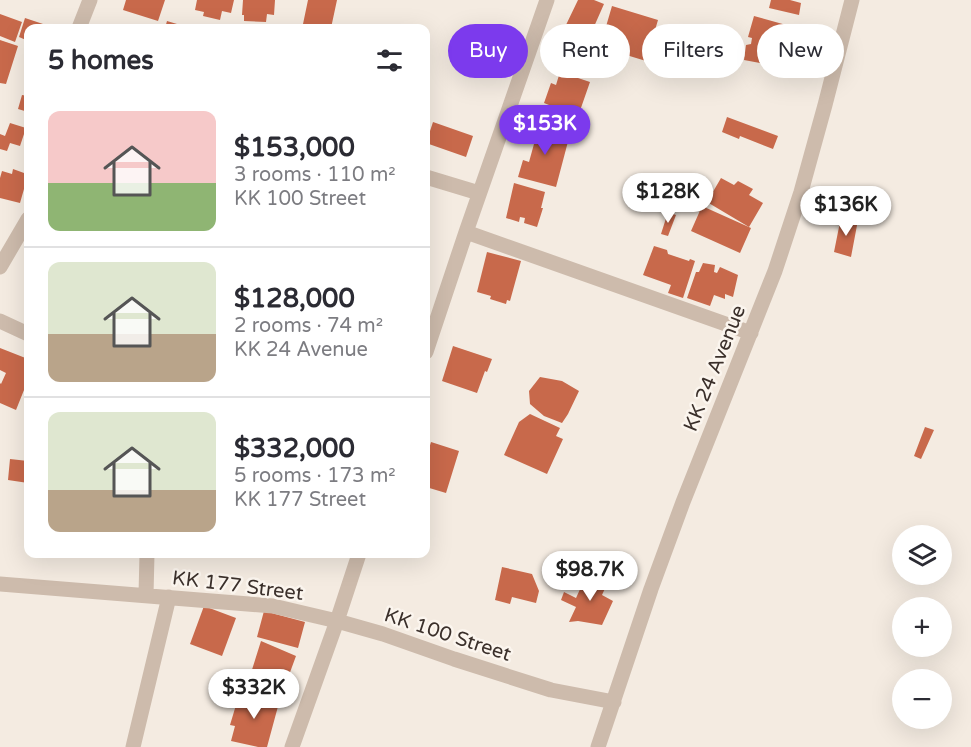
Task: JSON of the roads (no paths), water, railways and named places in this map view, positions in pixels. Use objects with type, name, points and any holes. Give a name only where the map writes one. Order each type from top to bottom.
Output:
[{"type":"street","points":[[81,24],[90,0]]},
{"type":"street","points":[[430,340],[546,0]]},
{"type":"street","name":"KK 24 Avenue","points":[[598,747],[683,502],[775,271],[801,192],[852,0]]},
{"type":"street","points":[[430,178],[479,193]]},
{"type":"street","points":[[0,267],[24,226]]},
{"type":"street","points":[[466,232],[751,333]]},
{"type":"street","points":[[0,321],[24,332]]},
{"type":"street","points":[[146,595],[147,558]]},
{"type":"street","points":[[292,747],[358,558]]},
{"type":"street","name":"KK 177 Street","points":[[0,584],[273,606],[337,621]]},
{"type":"street","points":[[133,747],[170,597]]},
{"type":"street","name":"KK 100 Street","points":[[337,621],[552,690],[614,702]]}]
